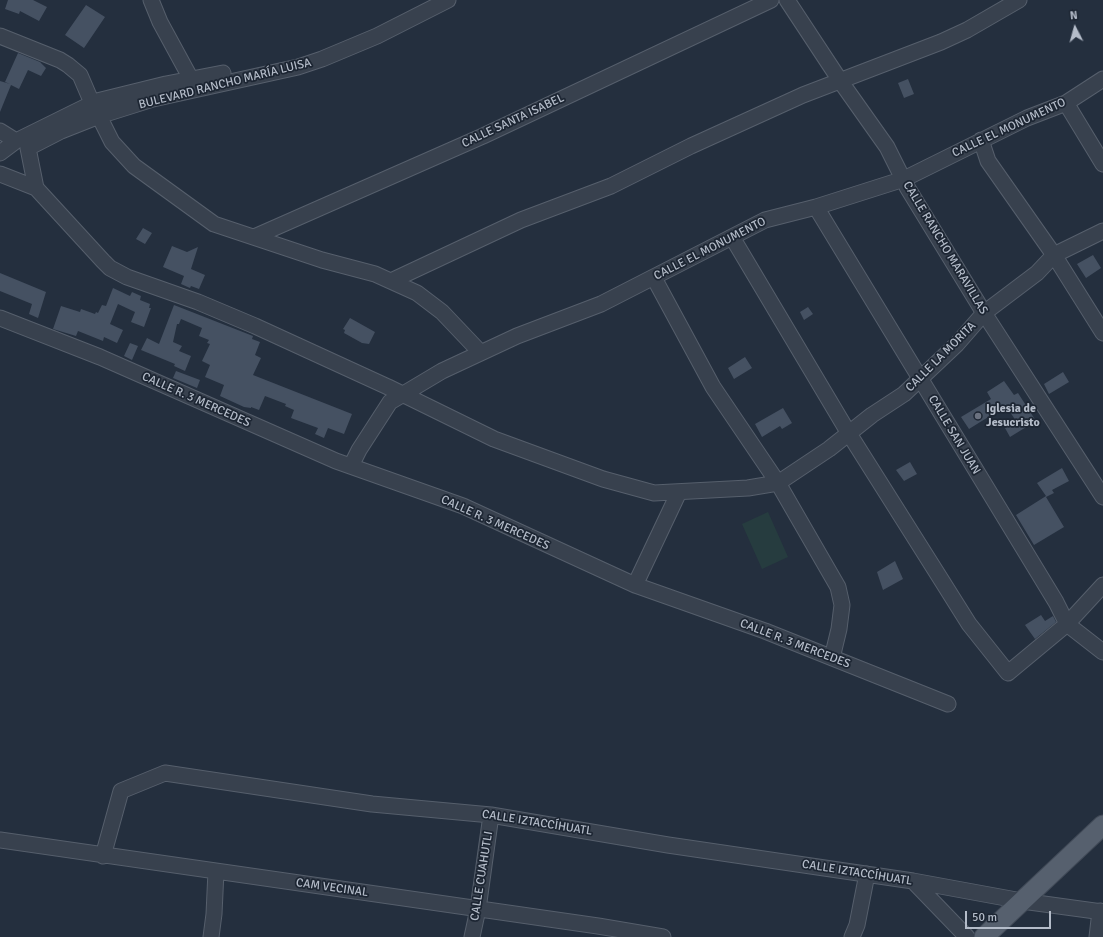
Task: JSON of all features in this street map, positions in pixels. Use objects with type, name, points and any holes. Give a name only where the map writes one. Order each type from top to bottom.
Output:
[{"type":"main road","points":[[984,937],[1103,825]]},
{"type":"street","points":[[151,0],[160,22],[191,79]]},
{"type":"street","points":[[0,153],[16,141],[92,103],[166,84],[265,66],[307,56],[340,44],[428,0]]},
{"type":"street","name":"BULEVARD RANCHO MARÍA LUISA","points":[[36,188],[28,148],[61,131],[99,116],[153,99],[298,67],[322,59],[376,36],[448,0]]},
{"type":"street","name":"CALLE SANTA ISABEL","points":[[254,237],[483,136],[771,0]]},
{"type":"street","name":"CALLE RANCHO MARAVILLAS","points":[[787,0],[841,82],[887,147],[904,179],[984,313],[1103,497]]},
{"type":"street","points":[[391,281],[521,220],[611,186],[692,146],[803,95],[841,82],[967,30],[1019,0]]},
{"type":"street","points":[[0,36],[68,65],[80,75],[92,103]]},
{"type":"street","name":"CALLE EL MONUMENTO","points":[[351,466],[359,450],[390,402],[401,394],[480,352],[517,336],[601,304],[765,220],[816,207],[904,179],[1027,118],[1066,103],[1103,79]]},
{"type":"street","points":[[1066,103],[1103,164]]},
{"type":"street","points":[[99,116],[112,142],[134,166],[214,224],[322,260],[375,274],[417,293],[442,312],[480,352]]},
{"type":"street","points":[[0,131],[16,141]]},
{"type":"street","points":[[981,140],[988,161],[1054,255],[1103,333]]},
{"type":"street","points":[[0,174],[36,188],[110,268],[127,277],[198,302],[255,326],[494,439],[603,479],[654,493],[748,488],[778,483]]},
{"type":"street","name":"CALLE SAN JUAN","points":[[816,207],[1056,602],[1067,624],[1103,652]]},
{"type":"street","name":"CALLE LA MORITA","points":[[778,483],[829,449],[848,432],[904,394],[957,344],[984,313],[1037,273],[1054,255],[1103,231]]},
{"type":"street","points":[[732,237],[848,432],[970,624],[1008,673],[1067,624],[1103,585]]},
{"type":"street","points":[[654,278],[713,388],[778,483],[838,587],[842,606],[839,629],[832,658]]},
{"type":"street","name":"CALLE R. 3 MERCEDES","points":[[0,318],[100,357],[351,466],[463,506],[635,585],[765,631],[948,704]]},
{"type":"street","points":[[635,585],[679,492]]},
{"type":"street","name":"CALLE IZTACCÍHUATL","points":[[104,856],[121,791],[165,773],[372,804],[491,815],[668,844],[913,881],[1022,901],[1101,911]]},
{"type":"street","name":"CALLE CUAHUTLI","points":[[472,937],[478,909],[491,815]]},
{"type":"street","name":"CAM VECINAL","points":[[0,840],[478,909],[619,933],[663,937]]},
{"type":"street","points":[[211,937],[214,914],[216,871]]},
{"type":"street","points":[[852,937],[857,925],[867,874]]},
{"type":"street","points":[[913,881],[967,937]]},
{"type":"street","points":[[1097,937],[1101,911]]},
{"type":"green space","points":[[768,512],[788,557],[762,569],[742,524]]},
{"type":"building","points":[[8,0],[33,0],[47,7],[39,21],[20,11],[19,14],[5,9]]},
{"type":"building","points":[[86,5],[105,17],[84,48],[65,35]]},
{"type":"building","points":[[18,53],[40,62],[46,68],[41,76],[28,70],[19,89],[11,85],[0,112],[0,81],[10,84],[5,82]]},
{"type":"building","points":[[908,79],[914,94],[904,98],[898,83]]},
{"type":"building","points":[[143,228],[152,233],[145,244],[136,239]]},
{"type":"building","points":[[172,246],[187,252],[198,247],[191,269],[205,275],[199,289],[191,286],[190,288],[181,284],[184,276],[163,267]]},
{"type":"building","points":[[1093,255],[1101,268],[1086,278],[1077,264]]},
{"type":"building","points":[[0,273],[46,292],[38,318],[29,314],[32,304],[0,291]]},
{"type":"building","points":[[113,288],[130,296],[132,292],[141,296],[140,300],[150,304],[149,308],[151,308],[144,327],[131,322],[135,312],[118,304],[110,324],[123,330],[117,343],[104,337],[103,341],[78,331],[76,336],[53,329],[61,306],[80,312],[81,309],[95,314],[96,312],[98,313],[102,305],[106,306]]},
{"type":"building","points":[[174,305],[253,336],[252,339],[260,342],[255,355],[261,358],[253,375],[352,414],[344,434],[328,428],[324,438],[315,434],[318,428],[291,418],[294,410],[285,406],[286,404],[265,396],[259,410],[251,407],[244,407],[220,396],[224,385],[205,377],[210,365],[202,361],[210,344],[207,343],[209,340],[199,336],[202,328],[181,319],[179,324],[177,324],[173,342],[182,346],[179,351],[191,356],[185,371],[174,366],[175,364],[141,350],[147,338],[159,344]]},
{"type":"building","points":[[808,307],[813,314],[804,320],[800,312]]},
{"type":"building","points":[[350,318],[375,332],[369,344],[362,343],[344,333],[345,330],[343,329]]},
{"type":"building","points":[[130,343],[138,346],[132,360],[124,356]]},
{"type":"building","points":[[745,357],[752,368],[734,379],[728,368]]},
{"type":"building","points":[[176,371],[200,380],[197,388],[173,378]]},
{"type":"building","points":[[1063,372],[1069,382],[1049,394],[1044,384]]},
{"type":"building","points":[[1004,381],[1014,395],[1018,393],[1036,421],[1010,437],[1005,428],[1016,421],[1006,406],[969,429],[961,417],[991,399],[987,392]]},
{"type":"building","points":[[783,408],[792,423],[782,429],[780,426],[762,437],[755,424]]},
{"type":"building","points":[[910,462],[917,474],[904,481],[896,470]]},
{"type":"building","points":[[1062,468],[1069,481],[1052,490],[1054,493],[1046,497],[1064,527],[1034,545],[1016,515],[1046,496],[1037,483]]},
{"type":"building","points":[[895,561],[903,579],[883,590],[877,572]]},
{"type":"building","points":[[1041,615],[1045,621],[1053,616],[1056,622],[1035,639],[1025,625]]},
{"type":"place","name":"Iglesia de Jesucristo","points":[[978,416]]}]
